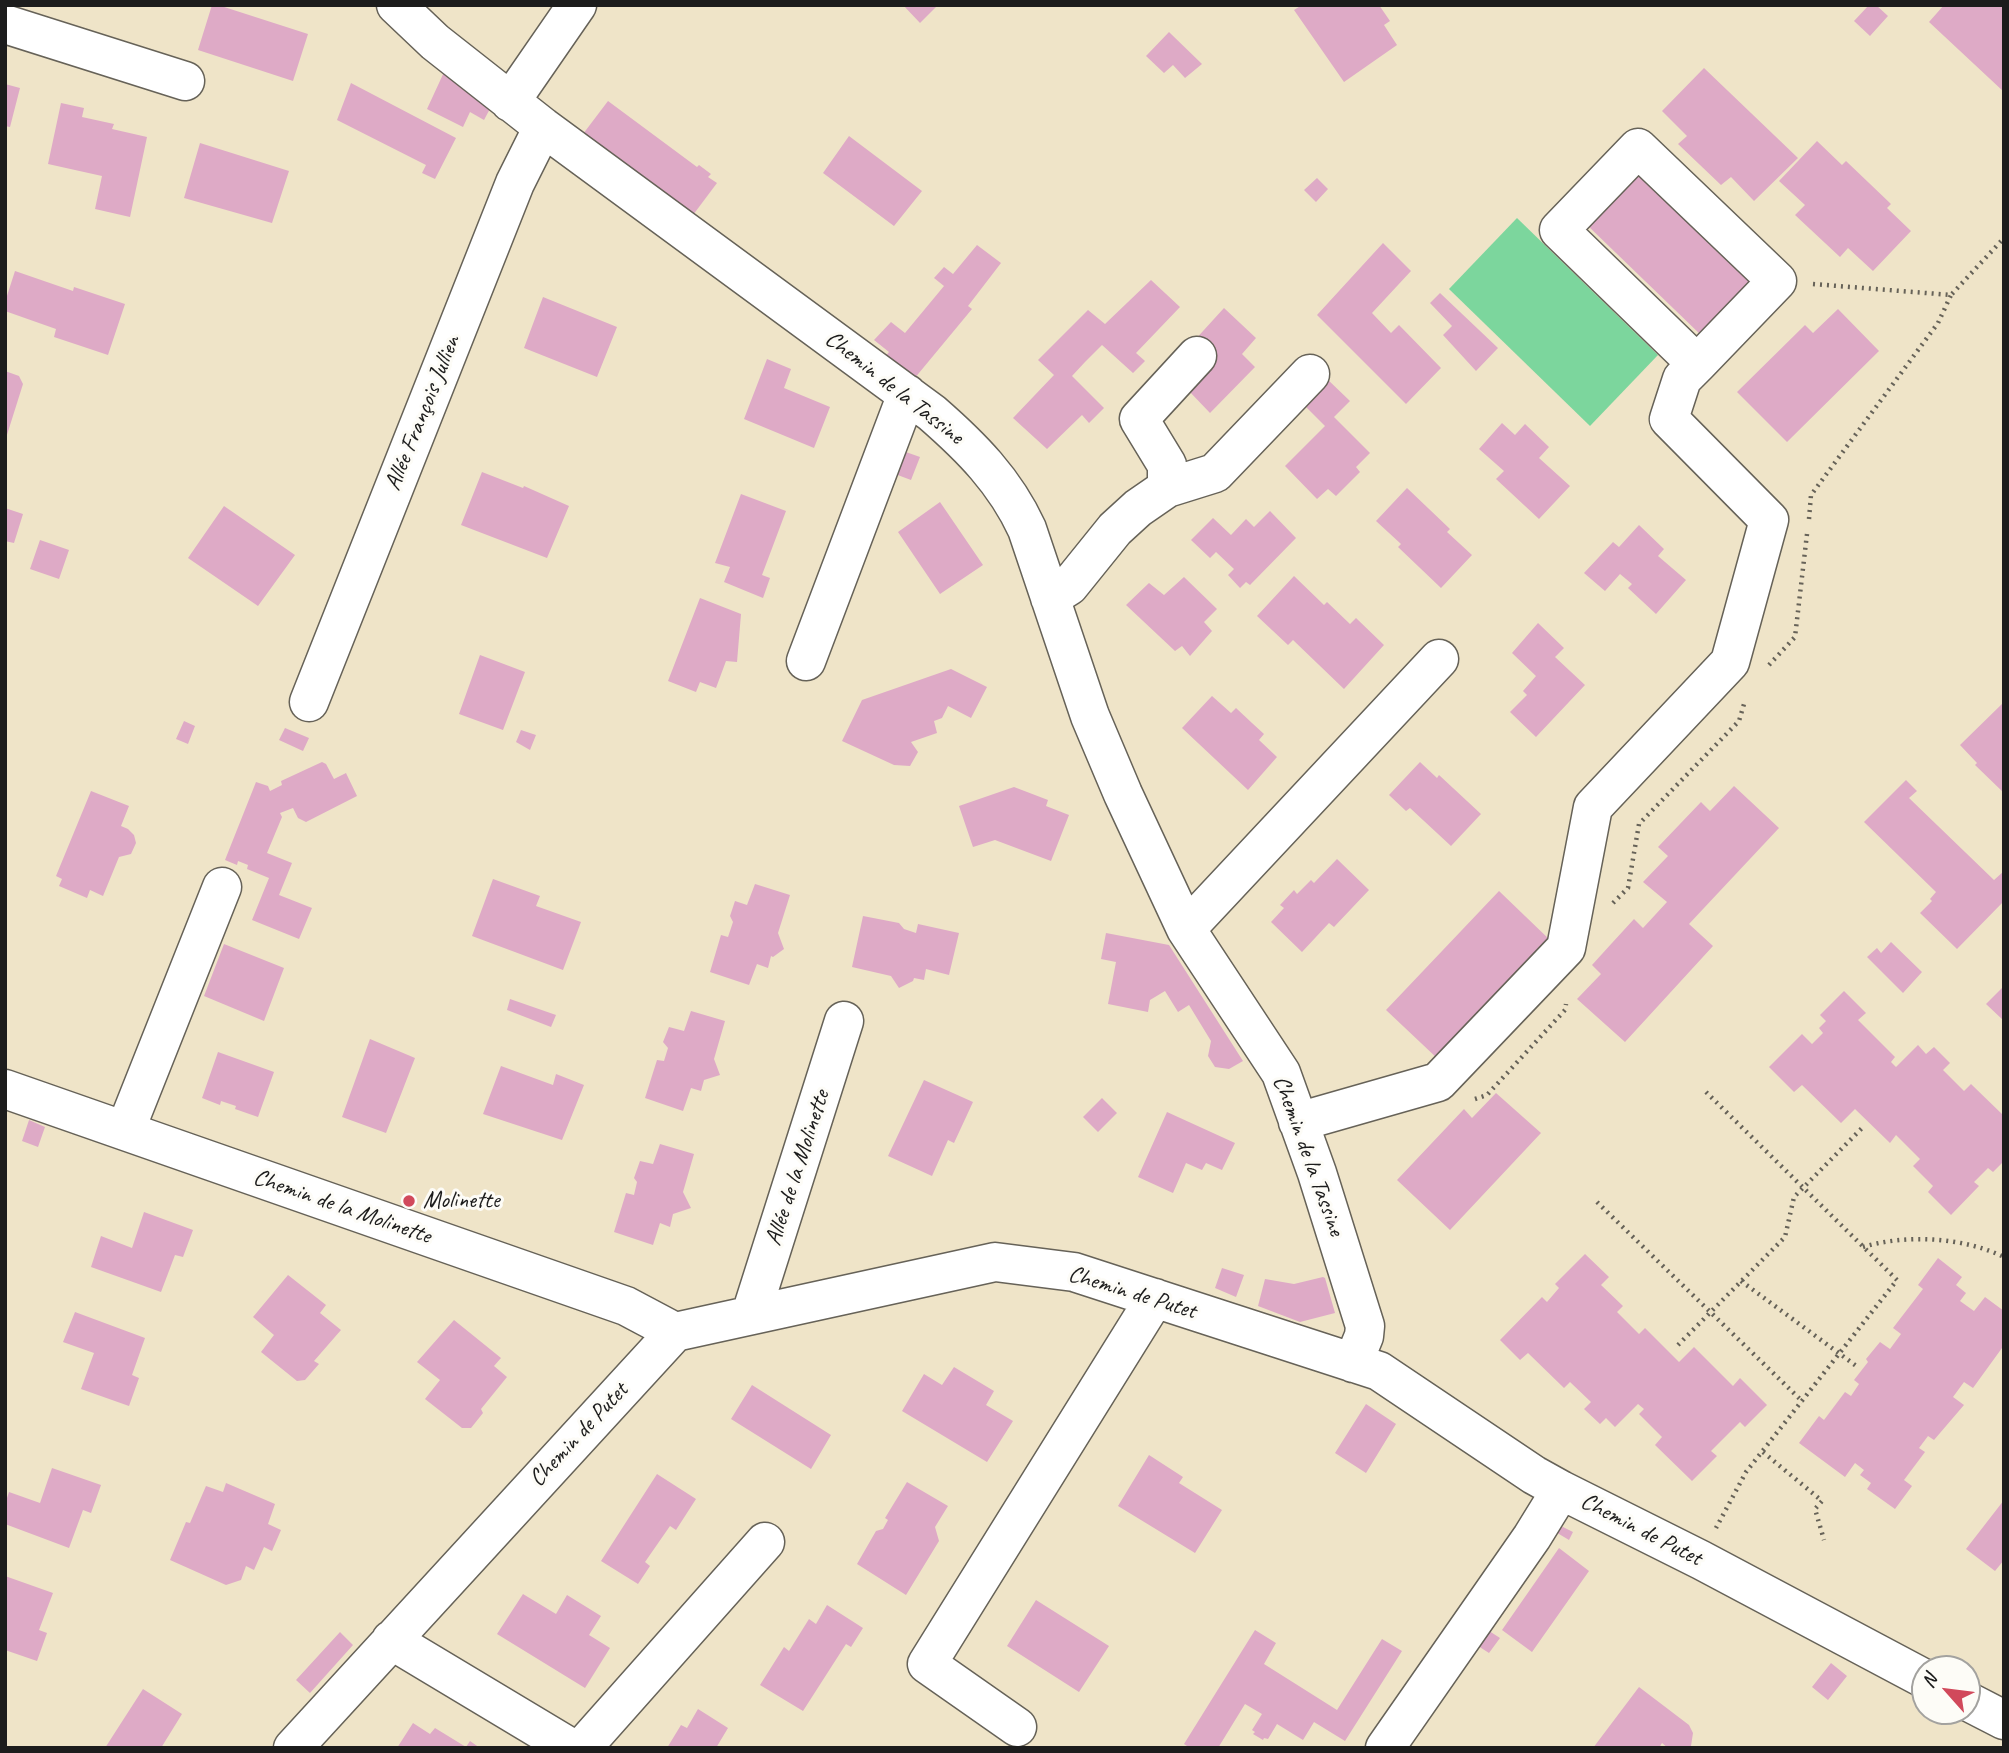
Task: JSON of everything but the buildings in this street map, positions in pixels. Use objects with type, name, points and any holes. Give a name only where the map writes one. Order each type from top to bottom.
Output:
[{"type":"street","name":"Chemin de la Tassine","points":[[396,5],[435,42],[510,102],[907,394],[975,452],[1003,486],[1027,529],[1090,716],[1186,929],[1280,1073],[1364,1326],[1364,1336],[1353,1363]]},
{"type":"street","points":[[510,102],[577,5]]},
{"type":"street","points":[[5,24],[185,81]]},
{"type":"street","name":"Allée François Jullien","points":[[309,702],[515,183],[543,127]]},
{"type":"street","points":[[1298,1122],[1438,1082],[1566,948],[1593,807],[1730,662],[1769,520],[1670,419],[1682,379],[1697,364],[1777,281],[1638,148],[1559,230],[1697,364]]},
{"type":"street","points":[[1167,488],[1167,465],[1139,419],[1197,356]]},
{"type":"street","points":[[1050,598],[1069,586],[1115,529],[1138,508],[1167,488],[1214,473],[1310,374]]},
{"type":"street","points":[[806,661],[907,394]]},
{"type":"street","points":[[1186,929],[1439,659]]},
{"type":"street","points":[[125,1131],[222,887]]},
{"type":"street","name":"Allée de la Molinette","points":[[751,1314],[844,1021]]},
{"type":"street","name":"Chemin de la Molinette","points":[[5,1089],[626,1306],[675,1332]]},
{"type":"street","name":"Chemin de Putet","points":[[293,1748],[675,1332],[995,1262],[1074,1272],[1379,1371],[1561,1490],[1701,1560],[1911,1672]]},
{"type":"street","points":[[1017,1727],[927,1664],[1155,1298]]},
{"type":"street","points":[[1385,1748],[1532,1537],[1561,1490]]},
{"type":"street","points":[[582,1748],[765,1542]]},
{"type":"street","points":[[391,1640],[571,1748]]},
{"type":"street","points":[[1981,1708],[2004,1720]]},
{"type":"path","points":[[1777,281],[1951,295],[2004,238]]},
{"type":"path","points":[[1701,1560],[1746,1472],[1897,1280],[1706,1092]]},
{"type":"path","points":[[1678,1345],[1786,1237],[1794,1197],[1864,1126]]},
{"type":"path","points":[[1597,1202],[1803,1402]]},
{"type":"path","points":[[1863,1247],[1883,1241],[1942,1241],[1990,1250],[2004,1257]]},
{"type":"path","points":[[1741,1281],[1859,1368]]},
{"type":"path","points":[[1763,1452],[1822,1501],[1815,1509],[1824,1540]]},
{"type":"green space","points":[[1517,218],[1658,355],[1590,426],[1449,289]]},
{"type":"place","name":"Molinette","points":[[409,1201]]}]
